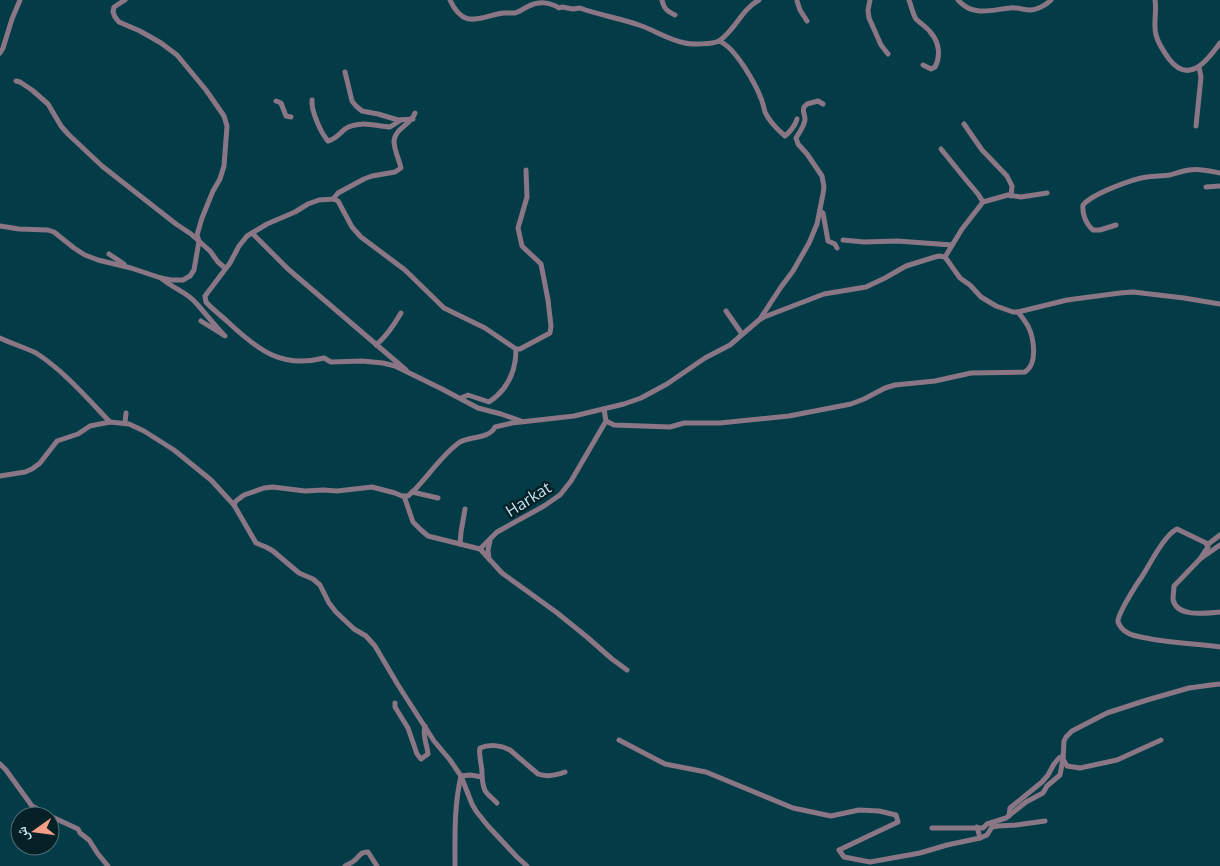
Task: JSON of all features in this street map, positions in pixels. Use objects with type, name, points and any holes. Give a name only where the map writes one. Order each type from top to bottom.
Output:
[{"type":"street","points":[[0,53],[5,44],[20,0]]},
{"type":"street","points":[[0,226],[48,230],[54,232],[85,256],[160,278],[186,279],[195,267],[199,241],[197,235],[202,218],[224,166],[227,126],[224,116],[206,90],[177,55],[161,43],[116,19],[112,12],[114,7],[125,0]]},
{"type":"street","points":[[450,0],[457,13],[470,19],[490,17],[502,13],[516,13],[532,4],[542,3],[553,4],[559,8],[580,8],[626,20],[685,43],[714,43],[719,41],[732,29],[747,10],[759,0]]},
{"type":"street","points":[[662,0],[667,11],[675,15]]},
{"type":"street","points":[[797,0],[800,10],[807,21]]},
{"type":"street","points":[[870,0],[869,18],[888,54]]},
{"type":"street","points":[[909,0],[916,18],[932,33],[939,54],[935,67],[930,69],[923,65]]},
{"type":"street","points":[[958,0],[970,9],[986,12],[1011,8],[1031,10],[1051,0]]},
{"type":"street","points":[[1155,0],[1155,34],[1166,55],[1181,70],[1192,70],[1199,67],[1220,43]]},
{"type":"street","points":[[719,41],[730,48],[735,54],[754,84],[762,100],[765,112],[776,128],[785,136],[795,126],[797,119]]},
{"type":"street","points":[[1196,126],[1201,77],[1199,67]]},
{"type":"street","points":[[345,72],[352,101],[356,106],[362,111],[402,120]]},
{"type":"street","points":[[16,81],[32,90],[48,104],[61,126],[102,166],[199,241],[226,268]]},
{"type":"street","points":[[312,100],[317,120],[328,141],[352,126],[374,124],[390,127],[414,116],[396,133],[394,141],[401,168],[395,172],[372,176],[338,193],[334,200]]},
{"type":"street","points":[[276,101],[281,103],[286,116],[291,117]]},
{"type":"street","points":[[759,320],[780,286],[793,271],[816,230],[824,187],[822,176],[798,144],[796,138],[805,123],[804,107],[807,104],[818,101],[823,104]]},
{"type":"street","points":[[964,124],[982,150],[1007,176],[1012,186],[1011,196]]},
{"type":"street","points":[[941,149],[983,202]]},
{"type":"street","points":[[524,422],[478,408],[395,366],[352,361],[331,362],[324,358],[307,362],[284,360],[269,354],[241,334],[206,302],[206,296],[247,236],[308,204],[319,200],[334,200],[338,201],[352,227],[361,237],[415,278],[444,308],[472,320],[516,349],[520,349],[550,333],[551,326],[541,264],[522,246],[518,228],[527,198],[526,170]]},
{"type":"street","points":[[1116,225],[1093,230],[1086,221],[1083,205],[1088,200],[1120,185],[1146,177],[1170,175],[1189,170],[1209,170],[1220,173]]},
{"type":"street","points":[[1206,187],[1220,186]]},
{"type":"street","points":[[945,258],[962,229],[983,202],[1011,196],[1027,197],[1047,194]]},
{"type":"street","points":[[820,211],[823,213],[828,241],[835,244],[837,248]]},
{"type":"street","points":[[252,233],[288,269],[410,374]]},
{"type":"street","points":[[843,240],[952,245]]},
{"type":"street","points":[[109,254],[131,268]]},
{"type":"street","points":[[234,504],[236,500],[244,495],[273,487],[304,491],[343,491],[372,487],[408,496],[418,488],[446,455],[460,443],[492,432],[495,427],[512,422],[562,418],[624,404],[648,395],[705,358],[730,345],[759,320],[824,294],[866,287],[906,266],[935,257],[945,258],[960,278],[970,285],[981,297],[996,306],[1013,312],[1067,300],[1120,292],[1177,297],[1220,304]]},
{"type":"street","points":[[160,278],[182,292],[196,304],[225,336],[201,321]]},
{"type":"street","points":[[726,311],[742,334]]},
{"type":"street","points":[[604,409],[606,421],[614,425],[670,427],[684,423],[789,416],[851,404],[895,385],[970,374],[1025,372],[1030,366],[1034,351],[1028,327],[1018,312]]},
{"type":"street","points":[[376,344],[391,329],[401,313]]},
{"type":"street","points":[[0,338],[25,348],[47,361],[110,422]]},
{"type":"street","points":[[460,398],[468,395],[489,402],[496,397],[512,375],[516,359],[516,349]]},
{"type":"street","points":[[125,423],[126,413]]},
{"type":"street","name":"Harkat","points":[[480,550],[497,532],[560,495],[606,421]]},
{"type":"street","points":[[0,476],[29,470],[40,463],[57,441],[78,434],[90,426],[110,422],[125,423],[138,427],[174,450],[211,480],[234,504],[256,543],[273,551],[300,573],[320,585],[336,612],[354,629],[366,636],[375,646],[434,741],[461,776],[476,811],[527,866]]},
{"type":"street","points":[[412,492],[438,498]]},
{"type":"street","points":[[404,496],[413,522],[428,536],[480,550],[502,573],[587,637],[612,660],[627,670]]},
{"type":"street","points":[[460,544],[465,509]]},
{"type":"street","points":[[1207,545],[1180,530],[1174,530],[1133,589],[1118,617],[1118,622],[1123,630],[1134,636],[1220,647]]},
{"type":"street","points":[[1220,534],[1207,545],[1208,547],[1200,559],[1174,586],[1173,598],[1175,604],[1184,612],[1200,614],[1220,612]]},
{"type":"street","points":[[489,559],[490,540]]},
{"type":"street","points":[[1200,559],[1220,545]]},
{"type":"street","points":[[932,828],[982,828],[987,824],[1006,818],[1026,802],[1044,793],[1047,786],[1060,774],[1064,740],[1068,735],[1107,713],[1176,692],[1220,684]]},
{"type":"street","points":[[394,703],[408,728],[421,759],[428,754],[423,732],[425,725]]},
{"type":"street","points":[[619,740],[665,764],[706,772],[793,808],[831,816],[859,810],[879,811],[896,815],[898,822],[839,850],[844,857],[870,862],[920,853],[980,838],[987,835],[992,828],[998,826],[1045,821]]},
{"type":"street","points":[[1063,757],[1067,766],[1080,768],[1117,760],[1160,740]]},
{"type":"street","points":[[497,803],[487,794],[483,785],[479,749],[484,746],[503,747],[510,750],[538,774],[544,776],[565,772]]},
{"type":"street","points":[[1009,816],[1010,808],[1042,782],[1059,758],[1063,757]]},
{"type":"street","points":[[0,764],[32,806]]},
{"type":"street","points":[[461,776],[482,777]]},
{"type":"street","points":[[455,866],[454,828],[461,776]]},
{"type":"street","points":[[60,821],[78,829],[89,840],[108,866]]},
{"type":"street","points":[[977,827],[980,838]]},
{"type":"street","points":[[345,866],[354,861],[359,855],[368,852],[377,866]]}]
